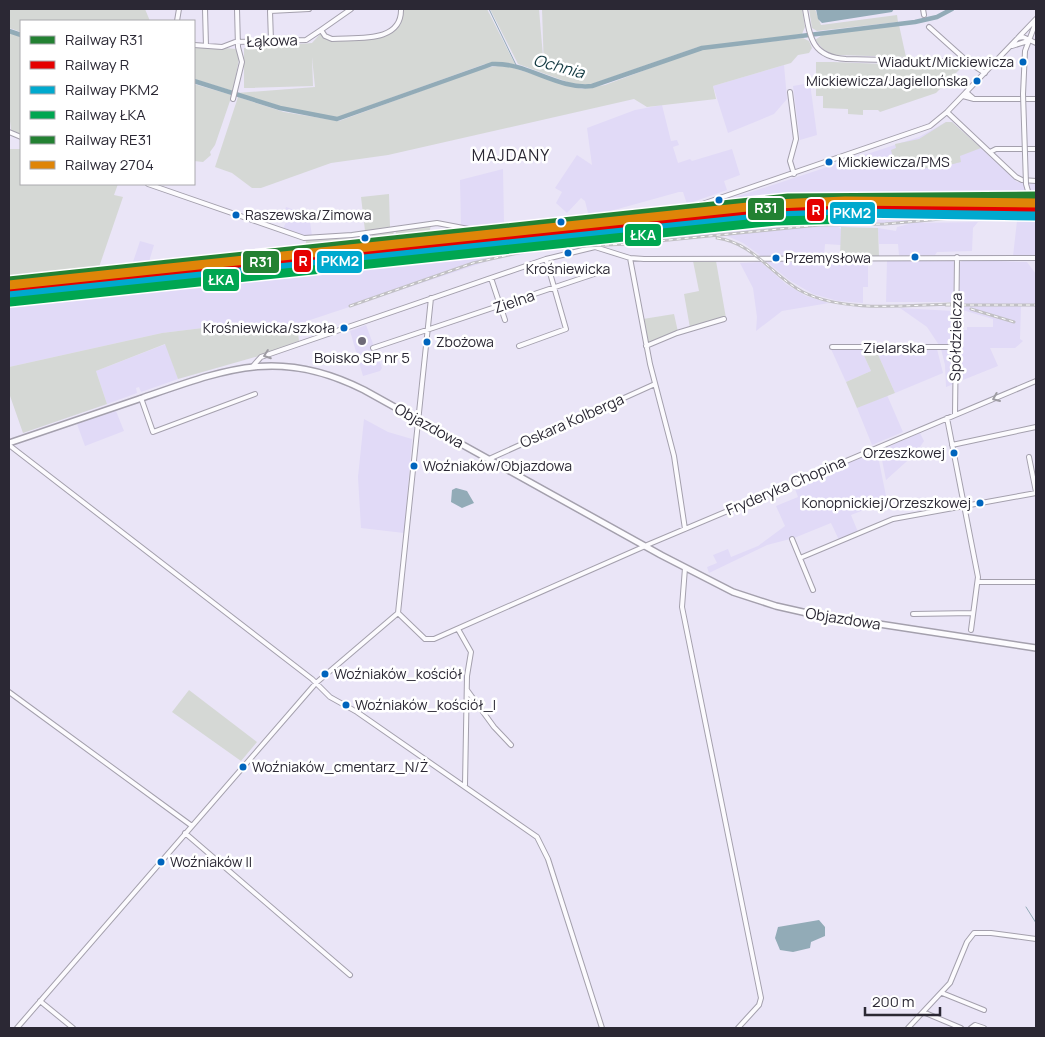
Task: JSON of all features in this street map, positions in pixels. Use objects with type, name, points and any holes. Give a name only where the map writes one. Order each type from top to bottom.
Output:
[{"type":"main road","name":"Objazdowa","points":[[9,444],[213,374],[253,366],[296,367],[330,374],[364,390],[661,555],[733,592],[797,611],[1036,648]]},
{"type":"street","points":[[205,9],[206,46]]},
{"type":"street","points":[[233,99],[242,62],[238,42],[238,9]]},
{"type":"street","points":[[271,41],[270,10],[309,9]]},
{"type":"street","name":"Łąkowa","points":[[195,45],[222,47],[238,42],[306,40],[350,9]]},
{"type":"street","points":[[322,30],[328,38],[379,37],[398,24],[401,19],[401,9]]},
{"type":"street","points":[[805,9],[811,40],[820,52],[835,59],[968,62]]},
{"type":"street","points":[[923,9],[924,15]]},
{"type":"street","points":[[1018,40],[1036,20]]},
{"type":"street","points":[[1036,20],[1025,50],[1023,94],[1026,184],[1036,219]]},
{"type":"street","points":[[929,27],[968,62],[985,73]]},
{"type":"street","points":[[151,185],[304,238],[352,236],[437,223],[479,230],[679,212],[925,128],[947,112],[1010,46],[1023,37],[1028,41],[1036,43]]},
{"type":"street","points":[[1018,40],[1025,50]]},
{"type":"street","points":[[790,92],[796,139],[790,161],[794,174]]},
{"type":"street","points":[[964,94],[974,98],[1036,99]]},
{"type":"street","points":[[947,112],[1016,177],[1022,180],[1036,181]]},
{"type":"street","points":[[990,152],[996,149],[1036,149]]},
{"type":"street","points":[[253,366],[261,357],[546,259],[595,247],[630,258],[1036,258]]},
{"type":"street","name":"Spółdzielcza","points":[[955,415],[957,257]]},
{"type":"street","points":[[630,258],[646,346],[674,456],[685,529]]},
{"type":"street","points":[[519,346],[566,329],[556,287],[546,259]]},
{"type":"street","name":"Zielna","points":[[373,348],[501,307],[600,272]]},
{"type":"street","points":[[492,278],[505,320]]},
{"type":"street","points":[[17,1028],[316,683],[398,613],[432,298]]},
{"type":"street","points":[[646,346],[678,333],[724,320]]},
{"type":"street","name":"Zielarska","points":[[832,347],[956,347]]},
{"type":"street","name":"Fryderyka Chopina","points":[[398,613],[426,639],[434,639],[645,546],[1036,381]]},
{"type":"street","name":"Oskara Kolberga","points":[[489,459],[655,384]]},
{"type":"street","points":[[141,398],[153,432],[256,394]]},
{"type":"street","points":[[955,406],[966,410]]},
{"type":"street","points":[[947,418],[978,582],[971,630]]},
{"type":"street","points":[[952,445],[1036,426]]},
{"type":"street","points":[[9,444],[316,683],[330,697],[357,712],[525,827],[542,844],[602,1028]]},
{"type":"street","points":[[800,558],[893,519],[1036,493],[1029,457]]},
{"type":"street","points":[[792,539],[813,590]]},
{"type":"street","points":[[685,568],[682,607],[761,998],[759,1005],[738,1028]]},
{"type":"street","points":[[978,582],[1036,582]]},
{"type":"street","points":[[913,614],[973,613]]},
{"type":"street","points":[[458,629],[471,652],[467,690],[465,785]]},
{"type":"street","points":[[467,690],[494,727],[511,745]]},
{"type":"street","points":[[9,692],[192,826]]},
{"type":"street","points":[[185,833],[350,975]]},
{"type":"street","points":[[908,1028],[950,984],[967,942],[974,933],[991,933],[1036,939]]},
{"type":"street","points":[[942,993],[984,1010]]},
{"type":"street","points":[[40,1001],[73,1028]]},
{"type":"street","points":[[923,1012],[961,1028]]},
{"type":"street","points":[[971,1028],[975,1025],[984,1028]]},
{"type":"shaded area","points":[[9,9],[145,9],[150,20],[20,20],[20,32],[9,28]]},
{"type":"shaded area","points":[[403,9],[487,9],[515,64],[485,64],[335,118],[294,110],[236,93],[315,87],[312,57],[313,86],[244,88],[244,48],[312,43],[320,34],[325,38],[381,37],[401,24]]},
{"type":"shaded area","points":[[490,9],[539,9],[544,69],[542,9],[802,9],[805,27],[802,34],[698,47],[589,85],[573,84],[518,64]]},
{"type":"shaded area","points":[[809,9],[815,9],[821,25],[897,15],[898,22],[817,31],[812,28]]},
{"type":"shaded area","points":[[899,25],[906,57],[834,55],[823,49],[815,40],[822,35]]},
{"type":"shaded area","points":[[9,33],[20,37],[20,135],[11,131],[9,111]]},
{"type":"shaded area","points":[[803,38],[809,41],[812,48],[809,53],[798,55],[791,63],[713,86],[716,99],[647,107],[634,99],[388,155],[331,163],[261,188],[252,188],[232,173],[215,167],[238,97],[284,112],[339,121],[484,68],[510,67],[582,89],[605,85],[701,49]]},
{"type":"shaded area","points":[[195,45],[236,49],[239,59],[233,91],[195,79]]},
{"type":"shaded area","points":[[816,62],[962,67],[936,93],[880,112],[878,110],[863,110],[863,115],[848,114],[848,109],[823,108],[823,96],[816,96]]},
{"type":"shaded area","points":[[784,65],[787,99],[774,114],[728,133],[713,86]]},
{"type":"shaded area","points":[[810,83],[817,135],[800,140],[793,86]]},
{"type":"shaded area","points":[[195,84],[232,95],[215,145],[210,152],[211,155],[203,162],[195,161]]},
{"type":"shaded area","points":[[662,105],[671,141],[677,140],[679,145],[673,147],[678,163],[690,159],[692,161],[732,149],[740,175],[724,181],[727,190],[687,204],[683,192],[679,192],[589,217],[585,201],[581,198],[567,213],[556,203],[562,192],[555,188],[577,155],[592,165],[587,128],[635,110]]},
{"type":"shaded area","points":[[946,122],[952,122],[1017,182],[1036,184],[1036,256],[1013,256],[1017,221],[987,218],[961,218],[917,223],[978,222],[973,228],[972,251],[937,252],[935,255],[899,255],[898,244],[879,244],[878,228],[896,231],[897,227],[909,224],[838,227],[841,229],[841,245],[825,244],[824,256],[761,256],[743,243],[725,235],[623,245],[556,248],[491,260],[292,326],[244,334],[227,325],[162,333],[9,367],[9,282],[204,261],[305,256],[471,233],[498,233],[526,228],[536,230],[681,215],[919,137]]},
{"type":"shaded area","points":[[946,122],[952,122],[981,148],[960,156],[961,162],[955,164],[916,169],[895,166],[891,150],[896,148],[895,144],[919,139]]},
{"type":"shaded area","points":[[9,149],[20,149],[20,185],[118,185],[114,195],[123,197],[97,273],[9,282]]},
{"type":"shaded area","points":[[503,169],[504,223],[461,226],[460,180]]},
{"type":"shaded area","points":[[389,194],[390,227],[365,231],[361,197]]},
{"type":"shaded area","points":[[286,207],[309,215],[312,236],[304,237],[283,229],[289,215],[284,213]]},
{"type":"shaded area","points":[[431,226],[427,239],[395,245],[396,230]]},
{"type":"shaded area","points":[[841,227],[878,228],[879,256],[840,256]]},
{"type":"shaded area","points":[[394,231],[392,240],[373,242],[373,247],[305,256],[306,240],[352,238],[367,241],[373,234]]},
{"type":"shaded area","points":[[140,241],[154,245],[148,265],[133,262]]},
{"type":"shaded area","points":[[868,260],[868,287],[863,287],[863,303],[838,301],[813,294],[789,280],[767,262]]},
{"type":"shaded area","points":[[887,260],[954,260],[953,302],[886,302]]},
{"type":"shaded area","points":[[965,260],[1027,262],[1036,274],[1036,307],[1021,306],[1020,339],[1023,341],[1015,348],[990,348],[998,366],[958,382],[959,330],[967,330],[967,327],[993,327],[993,319],[959,309],[960,262]]},
{"type":"shaded area","points":[[693,261],[716,261],[726,318],[690,328],[684,294],[699,291]]},
{"type":"shaded area","points":[[761,262],[786,284],[806,296],[829,303],[782,311],[756,331],[757,317],[753,288],[740,263]]},
{"type":"shaded area","points":[[900,308],[953,311],[952,345],[939,345],[927,327]]},
{"type":"shaded area","points":[[674,314],[678,332],[648,344],[643,319]]},
{"type":"shaded area","points":[[227,325],[244,334],[297,325],[299,341],[259,356],[178,379],[165,344],[96,371],[107,404],[23,433],[9,393],[9,367],[162,333]]},
{"type":"shaded area","points":[[366,325],[382,368],[380,371],[363,376],[350,331]]},
{"type":"shaded area","points":[[166,344],[178,379],[141,392],[139,387],[136,388],[137,393],[107,404],[96,371]]},
{"type":"shaded area","points":[[831,349],[861,349],[871,371],[846,382]]},
{"type":"shaded area","points":[[861,349],[876,350],[895,393],[857,408],[846,382],[871,371]]},
{"type":"shaded area","points":[[937,349],[943,373],[895,393],[876,350]]},
{"type":"shaded area","points":[[941,349],[954,349],[954,384],[946,387],[945,365]]},
{"type":"shaded area","points":[[887,395],[903,432],[872,445],[857,408]]},
{"type":"shaded area","points":[[116,411],[124,431],[85,446],[77,424]]},
{"type":"shaded area","points":[[364,419],[388,432],[412,439],[404,533],[361,528],[358,477]]},
{"type":"shaded area","points":[[920,433],[924,441],[916,453],[886,480],[880,450]]},
{"type":"shaded area","points":[[877,451],[887,501],[851,515],[858,532],[839,540],[831,523],[794,538],[767,545],[709,573],[707,567],[717,563],[713,555],[728,549],[731,557],[758,546],[785,526],[776,506],[798,497],[794,486]]},
{"type":"shaded area","points":[[189,690],[257,742],[241,761],[172,712]]},
{"type":"water","points":[[816,9],[894,9],[892,12],[822,23],[818,19]]},
{"type":"water","points":[[456,488],[467,491],[474,503],[462,508],[451,502],[452,490]]},
{"type":"water","points":[[819,920],[825,927],[825,936],[811,942],[810,948],[793,952],[780,950],[775,938],[778,927]]},
{"type":"waterway","points":[[489,9],[517,67]]},
{"type":"waterway","name":"Ochnia","points":[[195,81],[280,108],[337,119],[492,64],[517,67],[567,84],[592,86],[702,48],[915,22],[937,17],[952,9]]},
{"type":"waterway","name":"Ochnia","points":[[9,31],[20,35]]},
{"type":"waterway","points":[[1026,907],[1036,923]]},
{"type":"railway","points":[[1020,205],[1036,206]]},
{"type":"railway","points":[[350,306],[473,263],[540,248],[629,244],[819,225],[885,224],[975,216],[1036,219]]},
{"type":"railway","points":[[717,238],[742,246],[792,285],[820,299],[838,303],[876,306],[951,304]]},
{"type":"railway","points":[[946,305],[1036,305]]},
{"type":"railway","points":[[971,309],[1014,322]]},
{"type":"rail line","name":"RE31","points":[[9,281],[788,198],[1036,196]]},
{"type":"rail line","name":"2704","points":[[9,285],[775,204],[845,201],[1036,203]]},
{"type":"rail line","name":"R31","points":[[9,289],[781,207],[1020,205]]},
{"type":"rail line","name":"R","points":[[9,292],[789,210],[1036,208]]},
{"type":"rail line","name":"PKM2","points":[[9,296],[776,216],[855,213],[1035,216]]},
{"type":"rail line","name":"ŁKA","points":[[10,302],[776,221],[854,219]]},
{"type":"place","name":"Wiadukt/Mickiewicza","points":[[1023,62]]},
{"type":"place","name":"Mickiewicza/Jagiellońska","points":[[977,81]]},
{"type":"place","name":"Mickiewicza/PMS","points":[[829,162]]},
{"type":"place","name":"Raszewska/Zimowa","points":[[236,215]]},
{"type":"place","name":"Krośniewicka","points":[[568,253]]},
{"type":"place","name":"Przemysłowa","points":[[776,258]]},
{"type":"place","name":"Krośniewicka/szkoła","points":[[344,328]]},
{"type":"place","name":"Boisko SP nr 5","points":[[362,341]]},
{"type":"place","name":"Zbożowa","points":[[427,342]]},
{"type":"place","name":"Orzeszkowej","points":[[954,453]]},
{"type":"place","name":"Woźniaków/Objazdowa","points":[[414,466]]},
{"type":"place","name":"Konopnickiej/Orzeszkowej","points":[[980,503]]},
{"type":"place","name":"Woźniaków_kościół","points":[[325,674]]},
{"type":"place","name":"Woźniaków_kościół_I","points":[[346,705]]},
{"type":"place","name":"Woźniaków_cmentarz_N/Ż","points":[[243,767]]},
{"type":"place","name":"Woźniaków II","points":[[161,862]]},
{"type":"district","name":"MAJDANY","points":[[511,155]]}]
